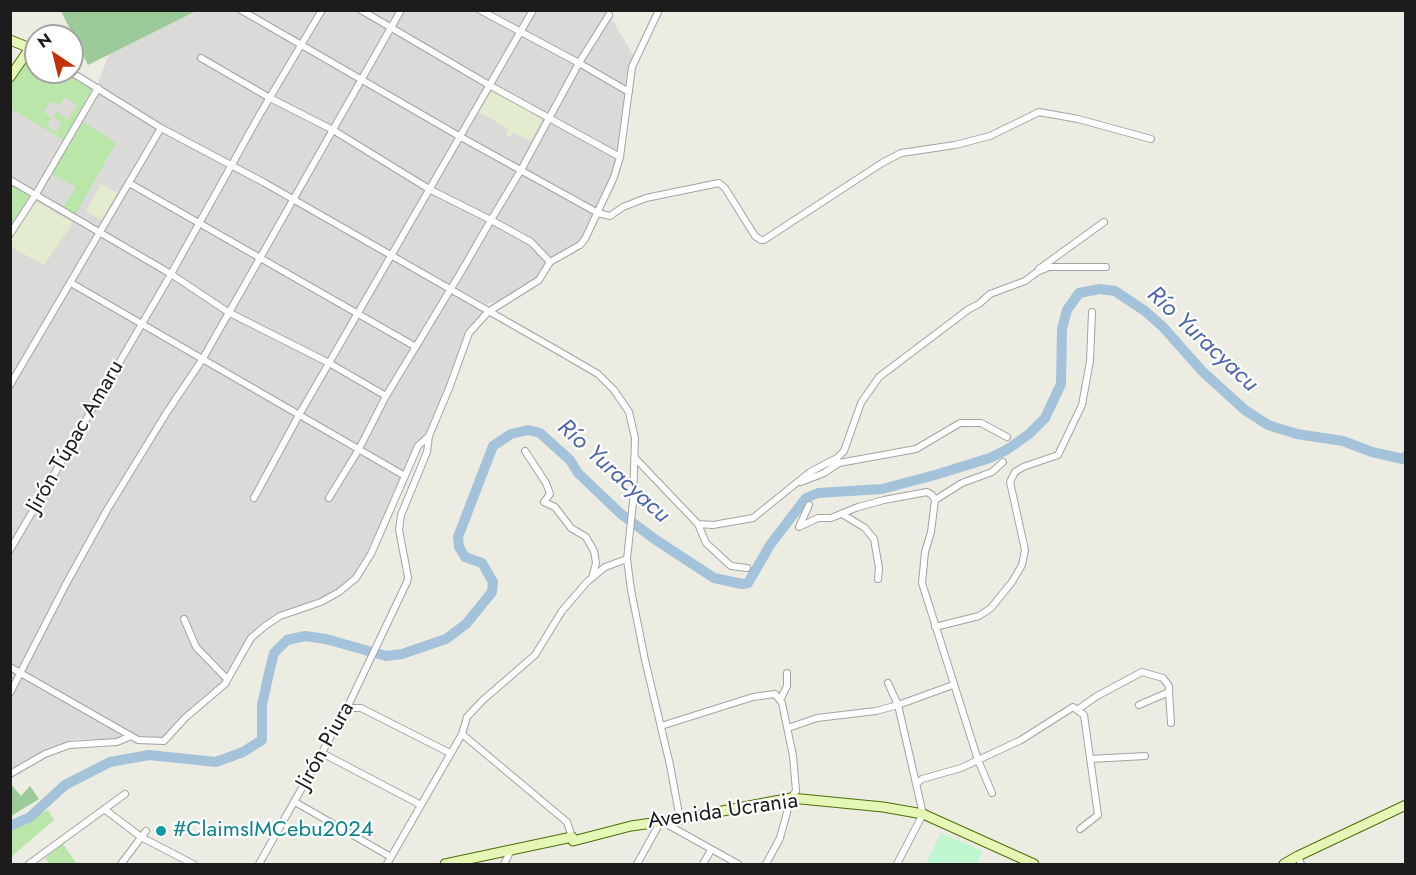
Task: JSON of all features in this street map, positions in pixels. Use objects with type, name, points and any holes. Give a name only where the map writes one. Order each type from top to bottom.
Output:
[{"type":"main road","name":"Avenida Ucrania","points":[[445,864],[572,837],[573,841],[631,826],[791,798],[883,807],[923,814],[1016,861],[1034,864]]},
{"type":"main road","points":[[1284,864],[1299,860],[1406,805]]},
{"type":"street","points":[[241,10],[598,213],[610,216],[623,207],[646,198],[719,183],[725,188],[755,236],[764,240],[900,153],[955,145],[990,136],[1039,112],[1078,119],[1151,139]]},
{"type":"street","name":"Jirón Túpac Amaru","points":[[10,550],[322,10]]},
{"type":"street","points":[[361,10],[489,85],[620,157]]},
{"type":"street","points":[[10,693],[66,584],[128,476],[202,360],[400,10]]},
{"type":"street","points":[[480,10],[629,92]]},
{"type":"street","points":[[254,498],[299,415],[533,10]]},
{"type":"street","points":[[10,667],[138,740],[164,741],[185,718],[225,684],[251,638],[265,626],[280,616],[330,597],[356,578],[371,554],[418,446],[429,436],[470,333],[488,312],[539,280],[550,262],[580,245],[585,238],[614,177],[620,157],[632,67],[659,10]]},
{"type":"street","points":[[329,498],[359,449],[386,396],[521,170],[579,63],[609,15]]},
{"type":"street","points":[[10,40],[24,46]]},
{"type":"street","points":[[201,58],[270,98],[333,130],[429,189],[531,242],[550,262]]},
{"type":"street","points":[[10,77],[24,61]]},
{"type":"street","points":[[84,80],[161,128],[292,199],[571,358],[598,374],[614,390],[629,412],[635,438],[633,502],[627,560],[631,590],[680,819]]},
{"type":"street","points":[[10,234],[36,195],[98,88]]},
{"type":"street","points":[[10,386],[161,128]]},
{"type":"street","points":[[10,180],[171,274],[228,312],[329,363],[386,396]]},
{"type":"street","points":[[129,183],[416,347]]},
{"type":"street","points":[[698,524],[713,525],[753,518],[798,481],[837,458],[844,451],[861,403],[879,377],[990,294],[1025,281],[1046,263],[1104,222]]},
{"type":"street","points":[[1036,272],[1049,267],[1106,267]]},
{"type":"street","points":[[71,283],[405,476]]},
{"type":"street","points":[[936,627],[979,616],[991,608],[1012,582],[1022,565],[1024,540],[1010,482],[1015,472],[1023,467],[1058,455],[1082,405],[1090,361],[1092,312]]},
{"type":"street","points":[[798,481],[803,482],[824,473],[839,463],[916,448],[960,423],[981,423],[1007,437]]},
{"type":"street","name":"Jirón Piura","points":[[259,864],[348,708],[408,576],[399,538],[401,515],[428,452],[429,436]]},
{"type":"street","points":[[525,451],[546,483],[550,494],[544,502],[555,507],[571,528],[586,537],[594,551],[596,563],[592,578]]},
{"type":"street","points":[[635,457],[698,524],[706,543],[730,566],[747,568]]},
{"type":"street","points":[[935,501],[962,483],[992,472],[1003,462]]},
{"type":"street","points":[[809,505],[799,526],[818,518],[831,518],[858,507],[927,492],[935,501],[932,532],[925,552],[922,583],[953,685],[978,760],[992,793]]},
{"type":"street","points":[[842,514],[865,528],[874,539],[879,568],[878,579]]},
{"type":"street","points":[[387,864],[462,734],[467,717],[535,655],[562,611],[592,578],[605,567],[627,560]]},
{"type":"street","points":[[184,619],[196,647],[227,679]]},
{"type":"street","points":[[916,784],[922,779],[961,768],[1021,740],[1142,672],[1163,678],[1169,686],[1171,723]]},
{"type":"street","points":[[780,700],[787,686],[787,673]]},
{"type":"street","points":[[888,684],[898,705],[923,814],[897,864]]},
{"type":"street","points":[[788,728],[817,718],[876,711],[953,685]]},
{"type":"street","points":[[1138,705],[1169,692]]},
{"type":"street","points":[[661,726],[753,697],[775,694],[780,700],[788,728],[796,791],[791,798],[780,838],[765,864]]},
{"type":"street","points":[[348,708],[361,708],[450,753]]},
{"type":"street","points":[[1075,709],[1084,715],[1098,815],[1080,829]]},
{"type":"street","points":[[462,734],[567,822],[572,837]]},
{"type":"street","points":[[10,774],[45,754],[69,745],[117,742],[131,736]]},
{"type":"street","points":[[322,753],[421,806]]},
{"type":"street","points":[[1090,759],[1145,756]]},
{"type":"street","points":[[29,864],[124,794]]},
{"type":"street","points":[[295,802],[391,857]]},
{"type":"street","points":[[104,809],[193,864]]},
{"type":"street","points":[[637,864],[661,821],[738,864]]},
{"type":"street","points":[[121,864],[144,834]]},
{"type":"street","points":[[703,864],[711,850]]},
{"type":"street","points":[[504,864],[510,852]]},
{"type":"shaded area","points":[[189,10],[607,11],[636,60],[620,157],[598,213],[583,238],[574,248],[554,258],[544,272],[529,284],[497,302],[486,304],[154,120],[487,313],[469,334],[429,436],[418,446],[395,500],[356,578],[339,592],[280,616],[249,641],[221,687],[164,741],[76,739],[11,775],[10,77],[24,57],[24,84],[84,84],[84,80],[96,87],[113,45]]},
{"type":"green space","points":[[61,11],[196,11],[88,65],[84,57],[84,24],[68,24]]},
{"type":"green space","points":[[24,62],[24,84],[84,84],[92,89],[64,140],[11,109],[10,84]],"holes":[[[65,97],[77,105],[68,119],[57,112],[53,117],[61,123],[58,133],[47,126],[51,118],[44,112],[50,101],[59,106]]]},
{"type":"green space","points":[[492,89],[544,117],[530,141],[513,132],[510,137],[506,135],[509,129],[479,112]]},
{"type":"green space","points":[[82,121],[116,143],[75,215],[63,208],[76,187],[51,174]]},
{"type":"green space","points":[[11,183],[30,195],[11,225]]},
{"type":"green space","points":[[101,184],[117,193],[101,220],[86,211]]},
{"type":"green space","points":[[35,201],[73,223],[44,265],[11,247],[11,240]]},
{"type":"green space","points":[[11,784],[21,796],[30,786],[39,799],[11,816]]},
{"type":"green space","points":[[48,810],[54,820],[11,857],[11,829]]},
{"type":"green space","points":[[941,833],[983,851],[977,864],[926,864]]},
{"type":"green space","points":[[63,844],[77,864],[49,864],[45,858]]},
{"type":"waterway","name":"Río Yuracyacu","points":[[10,826],[30,817],[65,785],[110,762],[149,755],[216,762],[243,752],[262,740],[262,705],[274,653],[287,640],[305,636],[326,639],[386,656],[402,654],[446,639],[466,624],[492,592],[493,582],[482,563],[465,557],[459,547],[458,537],[493,446],[511,434],[528,430],[540,433],[570,460],[578,473],[621,514],[656,540],[714,578],[742,584],[748,583],[770,545],[806,498],[818,493],[882,489],[935,475],[990,458],[1029,434],[1045,418],[1061,384],[1062,329],[1067,310],[1079,293],[1100,289],[1115,291],[1145,311],[1163,327],[1202,371],[1245,410],[1268,425],[1297,434],[1343,441],[1372,452],[1403,459],[1406,456]]},
{"type":"place","name":"#ClaimsIMCebu2024","points":[[161,831]]}]
